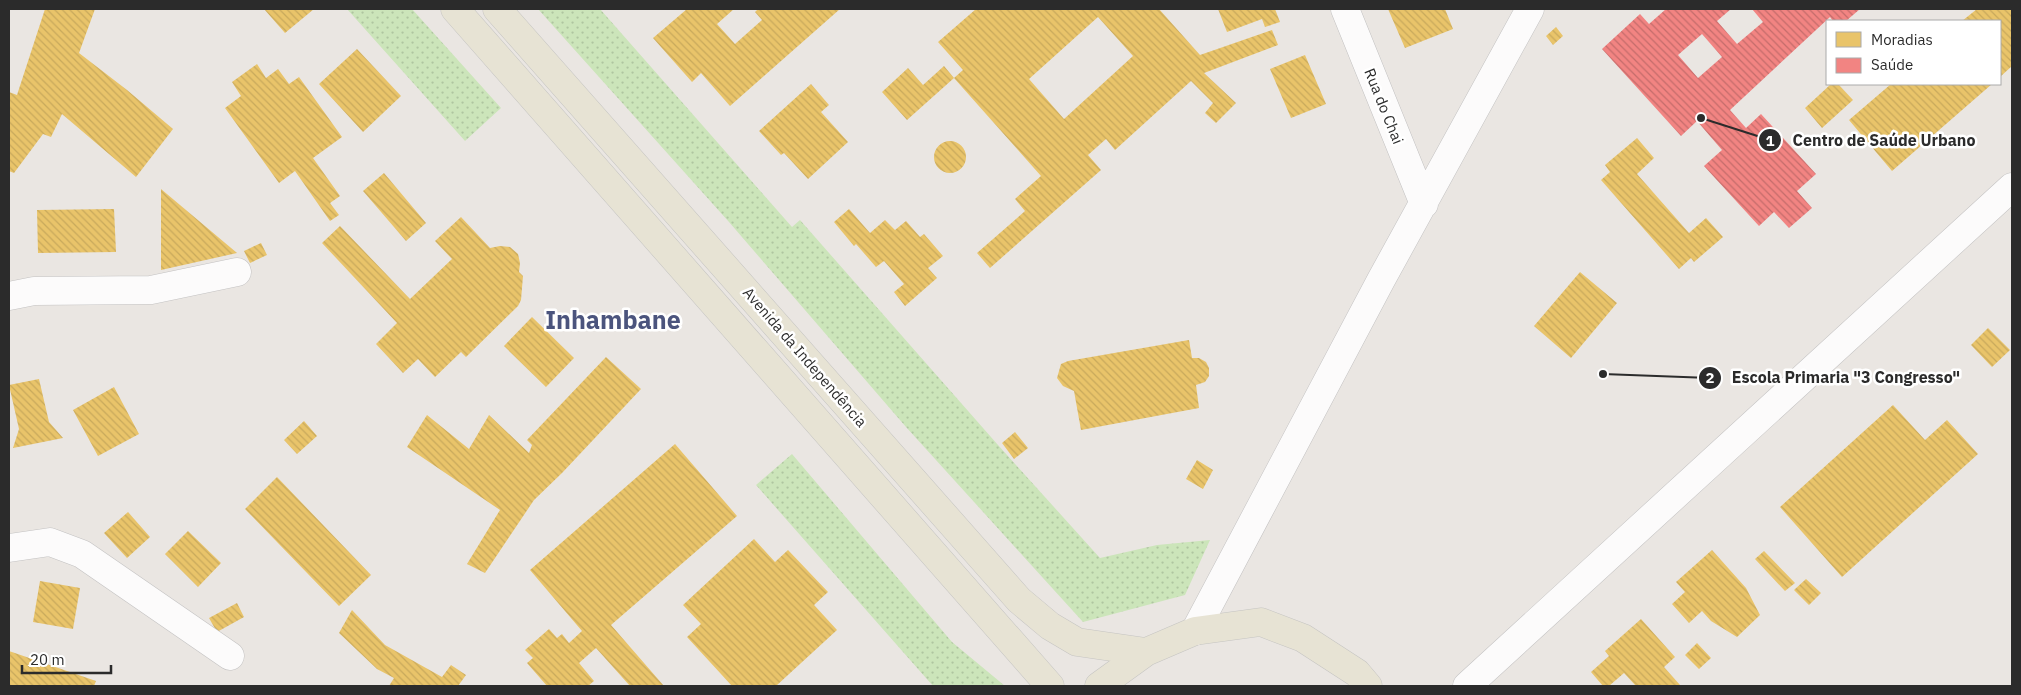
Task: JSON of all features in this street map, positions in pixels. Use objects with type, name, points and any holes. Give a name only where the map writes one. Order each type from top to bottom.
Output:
[{"type":"main road","points":[[455,9],[1050,686]]},
{"type":"main road","name":"Avenida da Independência","points":[[497,9],[1019,600],[1050,626],[1077,642],[1146,652]]},
{"type":"main road","points":[[1099,686],[1146,652],[1196,631],[1261,622],[1303,638],[1357,673],[1368,686]]},
{"type":"street","name":"Rua do Chai","points":[[1345,9],[1424,204]]},
{"type":"street","points":[[1196,631],[1381,280],[1530,9]]},
{"type":"street","points":[[1467,686],[2012,187]]},
{"type":"street","points":[[9,296],[34,291],[151,290],[237,272]]},
{"type":"street","points":[[9,548],[50,542],[82,554],[230,656]]},
{"type":"green space","points":[[347,9],[412,9],[501,108],[465,141]]},
{"type":"green space","points":[[538,9],[600,9],[792,227],[800,220],[1100,558],[1157,545],[1210,540],[1185,595],[1083,622],[906,427],[729,222]]},
{"type":"green space","points":[[792,454],[952,642],[1005,686],[933,686],[756,485]]},
{"type":"building: Moradias","points":[[45,9],[95,9],[79,53],[173,129],[136,177],[62,114],[51,137],[43,134],[14,173],[9,171],[9,92],[17,95]]},
{"type":"building: Moradias","points":[[264,9],[314,9],[285,33]]},
{"type":"building: Moradias","points":[[687,9],[734,9],[717,24],[735,44],[762,20],[755,12],[758,9],[840,9],[730,106],[701,73],[692,82],[653,38]]},
{"type":"building: Moradias","points":[[976,9],[1159,9],[1200,55],[1272,30],[1278,45],[1204,73],[1236,103],[1216,123],[1205,113],[1213,103],[1191,81],[1115,150],[1106,139],[1088,155],[1101,170],[990,268],[977,253],[1025,211],[1015,199],[1041,176],[954,78],[963,70],[938,42]],"holes":[[[1098,17],[1133,56],[1064,119],[1029,79]]]},
{"type":"building: Moradias","points":[[1218,9],[1275,9],[1280,22],[1265,27],[1262,19],[1227,32]]},
{"type":"building: Moradias","points":[[1388,9],[1445,9],[1453,29],[1405,48]]},
{"type":"building: Moradias","points":[[1977,9],[2012,9],[2012,66],[2001,76],[2001,20],[1963,20]]},
{"type":"building: Moradias","points":[[1556,27],[1563,36],[1553,45],[1546,36]]},
{"type":"building: Moradias","points":[[357,49],[401,96],[363,132],[319,84]]},
{"type":"building: Moradias","points":[[1305,55],[1326,104],[1291,118],[1270,69]]},
{"type":"building: Moradias","points":[[257,64],[266,78],[278,69],[289,84],[299,77],[342,137],[313,158],[340,196],[330,203],[339,215],[330,221],[295,171],[279,183],[225,108],[241,96],[232,82]]},
{"type":"building: Moradias","points":[[944,66],[954,78],[907,120],[882,92],[908,68],[923,85]]},
{"type":"building: Moradias","points":[[811,84],[829,105],[821,112],[848,142],[808,179],[784,153],[781,155],[759,131]]},
{"type":"building: Moradias","points":[[1830,85],[1839,85],[1853,100],[1822,128],[1805,108]]},
{"type":"building: Moradias","points":[[1890,85],[1991,85],[1892,171],[1849,120]]},
{"type":"building: Moradias","points":[[1637,138],[1654,158],[1637,174],[1689,233],[1706,218],[1723,237],[1694,262],[1691,258],[1679,269],[1601,180],[1610,172],[1605,165]]},
{"type":"building: Moradias","points":[[950,141],[962,145],[966,157],[962,169],[950,173],[938,169],[934,157],[938,145]]},
{"type":"building: Moradias","points":[[384,173],[426,223],[406,241],[363,191]]},
{"type":"building: Moradias","points":[[161,189],[237,253],[161,270]]},
{"type":"building: Moradias","points":[[114,209],[116,252],[38,253],[37,210]]},
{"type":"building: Moradias","points":[[849,209],[870,233],[885,220],[895,230],[906,221],[920,237],[924,234],[943,256],[928,268],[937,278],[905,306],[894,292],[904,284],[884,261],[876,267],[856,244],[854,246],[834,222]]},
{"type":"building: Moradias","points":[[461,217],[490,248],[510,247],[518,254],[519,272],[523,276],[521,300],[518,306],[466,357],[461,352],[435,377],[418,359],[403,373],[376,344],[397,323],[322,243],[340,226],[410,299],[452,259],[435,241]]},
{"type":"building: Moradias","points":[[261,243],[267,255],[250,263],[244,251]]},
{"type":"building: Moradias","points":[[1580,272],[1617,303],[1571,358],[1534,326]]},
{"type":"building: Moradias","points":[[532,317],[574,358],[546,387],[504,346]]},
{"type":"building: Moradias","points":[[1988,328],[2010,350],[1992,367],[1971,345]]},
{"type":"building: Moradias","points":[[1189,340],[1192,358],[1199,358],[1206,362],[1209,368],[1209,376],[1205,382],[1196,385],[1199,408],[1081,430],[1074,391],[1063,386],[1057,378],[1061,364],[1068,361]]},
{"type":"building: Moradias","points":[[606,357],[641,389],[534,500],[485,573],[467,564],[500,510],[407,447],[427,415],[469,449],[489,415],[529,453],[532,445],[527,440]]},
{"type":"building: Moradias","points":[[39,379],[49,422],[63,438],[13,448],[19,429],[9,385]]},
{"type":"building: Moradias","points":[[114,387],[139,434],[98,456],[73,410]]},
{"type":"building: Moradias","points":[[1893,405],[1925,440],[1947,420],[1978,454],[1842,577],[1780,507]]},
{"type":"building: Moradias","points":[[304,421],[317,436],[297,454],[284,440]]},
{"type":"building: Moradias","points":[[1015,432],[1028,448],[1014,459],[1002,443]]},
{"type":"building: Moradias","points":[[675,444],[737,516],[611,625],[664,686],[630,686],[596,648],[579,663],[594,681],[588,686],[547,686],[527,663],[533,658],[525,650],[549,629],[557,638],[562,634],[569,643],[582,631],[530,570]]},
{"type":"building: Moradias","points":[[1197,460],[1213,470],[1203,489],[1186,479]]},
{"type":"building: Moradias","points":[[277,477],[371,575],[339,606],[245,509]]},
{"type":"building: Moradias","points":[[128,512],[150,537],[127,558],[104,533]]},
{"type":"building: Moradias","points":[[188,531],[221,563],[198,587],[165,554]]},
{"type":"building: Moradias","points":[[754,539],[775,562],[788,550],[828,592],[814,605],[837,630],[776,686],[732,686],[687,637],[701,624],[683,605]]},
{"type":"building: Moradias","points":[[1712,550],[1746,588],[1760,615],[1737,637],[1711,621],[1702,611],[1689,623],[1672,604],[1685,592],[1676,582]]},
{"type":"building: Moradias","points":[[1764,551],[1795,583],[1785,591],[1755,559]]},
{"type":"building: Moradias","points":[[1806,579],[1821,593],[1809,605],[1794,590]]},
{"type":"building: Moradias","points":[[40,581],[80,588],[73,629],[33,622]]},
{"type":"building: Moradias","points":[[237,603],[244,617],[217,632],[209,618]]},
{"type":"building: Moradias","points":[[352,610],[385,645],[442,677],[451,665],[466,675],[458,686],[389,686],[394,678],[377,669],[339,633]]},
{"type":"building: Moradias","points":[[1641,619],[1675,657],[1664,667],[1680,685],[1636,686],[1624,673],[1609,686],[1603,686],[1591,672],[1609,656],[1605,651]]},
{"type":"building: Moradias","points":[[1697,643],[1711,658],[1699,669],[1685,655]]},
{"type":"building: Moradias","points":[[9,651],[96,681],[94,686],[9,686]]},
{"type":"building: Saúde","points":[[1666,9],[1731,9],[1717,21],[1737,44],[1763,22],[1752,9],[1860,9],[1847,20],[1832,20],[1830,17],[1826,20],[1730,110],[1746,128],[1761,114],[1816,174],[1797,191],[1812,208],[1789,228],[1774,212],[1759,226],[1704,166],[1722,150],[1697,121],[1681,136],[1602,49],[1640,14],[1649,24]],"holes":[[[1702,34],[1722,57],[1698,78],[1678,55]]]},
{"type":"place","name":"Centro de Saúde Urbano","points":[[1701,118]]},
{"type":"place","name":"Escola Primaria \"3 Congresso\"","points":[[1603,374]]},
{"type":"district","name":"Inhambane","points":[[613,319]]}]
